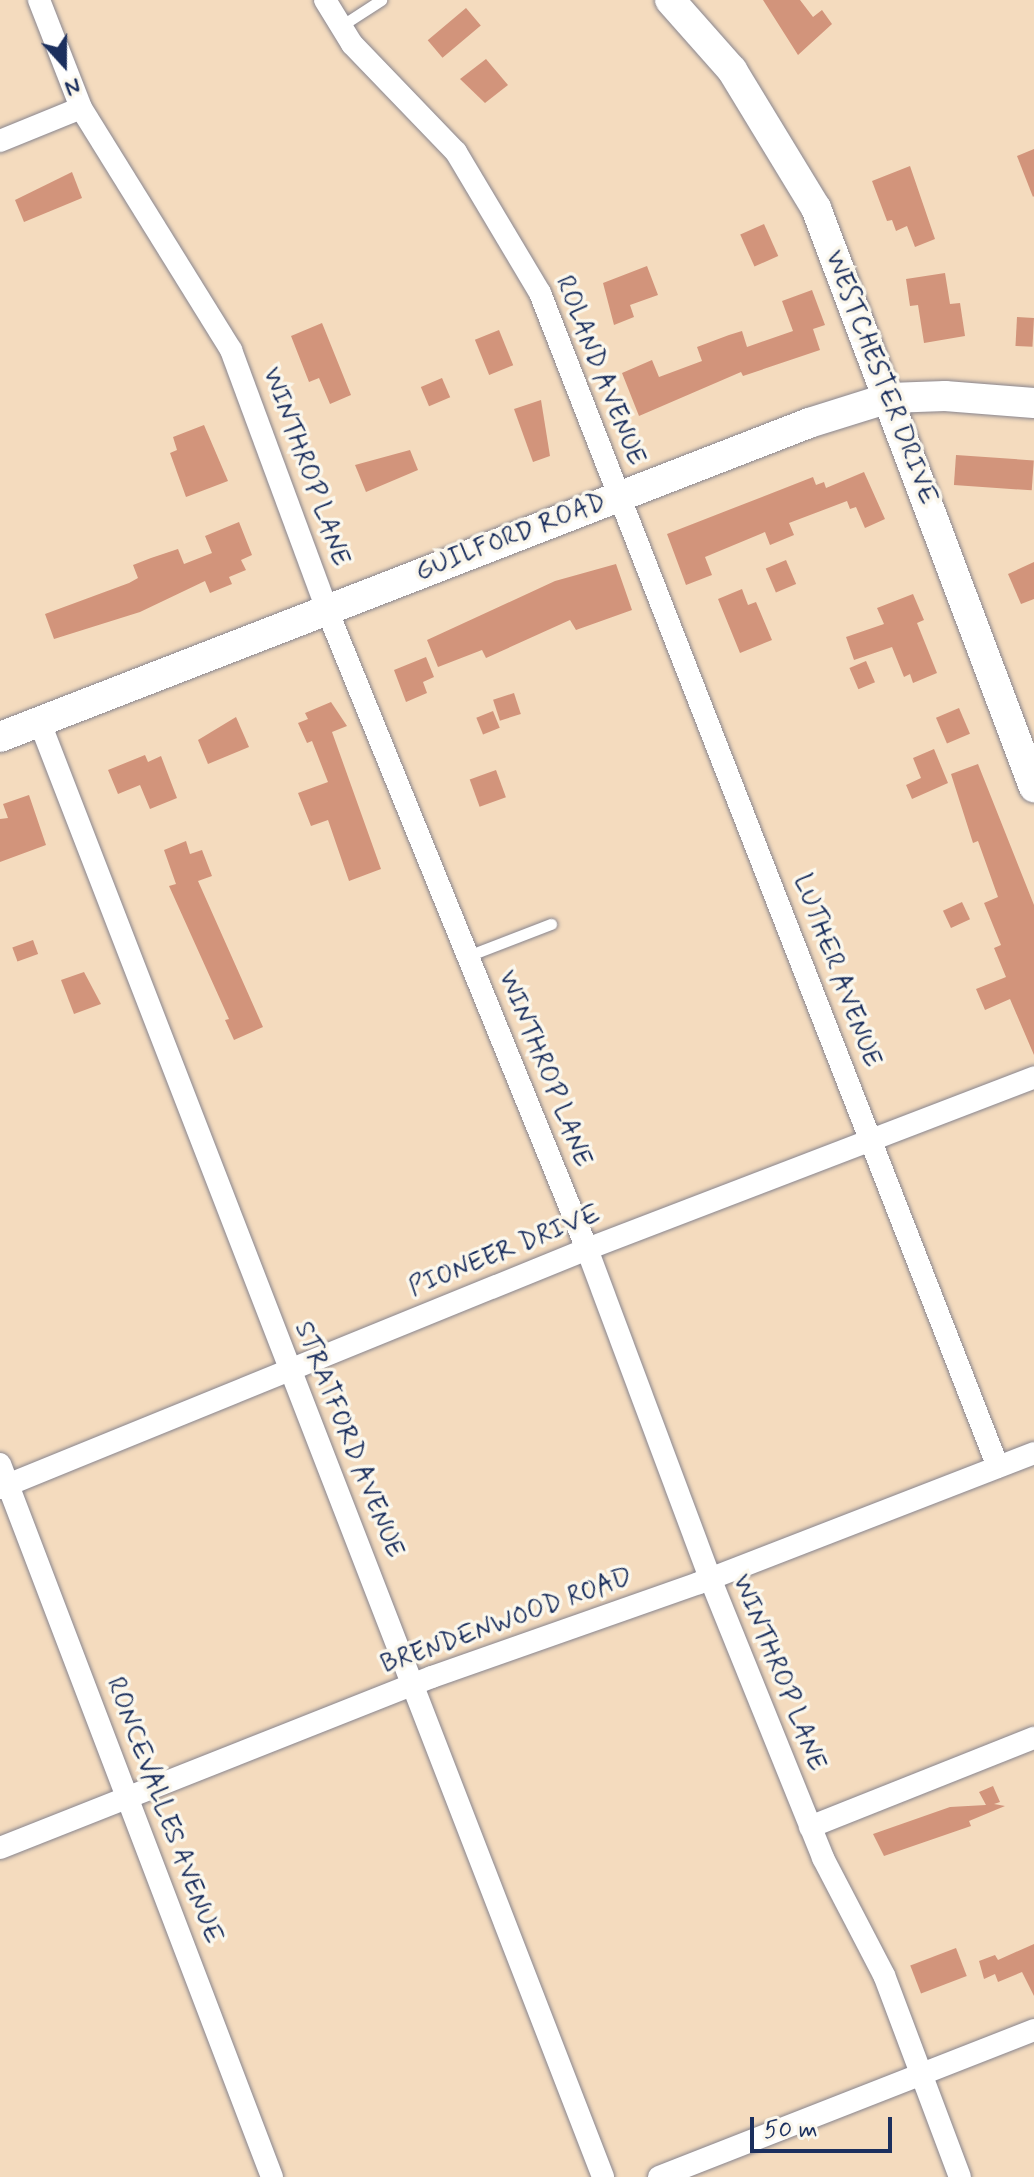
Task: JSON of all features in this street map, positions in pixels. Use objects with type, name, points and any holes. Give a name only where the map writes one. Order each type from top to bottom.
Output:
[{"type":"street","name":"WINTHROP LANE","points":[[39,0],[81,108],[231,350],[327,610],[587,1249],[710,1578],[810,1827],[873,1950],[960,2177]]},
{"type":"street","name":"ROLAND AVENUE","points":[[325,0],[341,26],[456,152],[540,293],[620,496]]},
{"type":"street","name":"WESTCHESTER DRIVE","points":[[670,0],[732,70],[810,196],[1034,787]]},
{"type":"street","points":[[0,141],[81,108]]},
{"type":"street","name":"GUILFORD ROAD","points":[[0,737],[809,423],[889,398],[945,396],[1034,403]]},
{"type":"street","name":"LUTHER AVENUE","points":[[620,496],[998,1467]]},
{"type":"street","name":"STRATFORD AVENUE","points":[[40,723],[603,2177]]},
{"type":"street","name":"PIONEER DRIVE","points":[[3,1479],[1034,1077]]},
{"type":"street","name":"BRENDENWOOD ROAD","points":[[0,1848],[414,1684],[710,1578],[1034,1453]]},
{"type":"street","name":"RONCEVALLES AVENUE","points":[[3,1479],[272,2177]]},
{"type":"street","points":[[810,1827],[1034,1738]]},
{"type":"street","points":[[659,2177],[1034,2030]]},
{"type":"lane","points":[[341,26],[381,0]]},
{"type":"lane","points":[[468,956],[551,924]]},
{"type":"building","points":[[763,0],[800,0],[813,17],[822,10],[832,24],[798,55]]},
{"type":"building","points":[[466,8],[481,26],[442,58],[428,40]]},
{"type":"building","points":[[486,59],[508,85],[485,103],[460,79]]},
{"type":"building","points":[[1034,149],[1034,196],[1033,197],[1017,156]]},
{"type":"building","points":[[910,166],[935,239],[915,247],[907,226],[896,231],[892,220],[887,221],[872,181]]},
{"type":"building","points":[[72,172],[82,198],[24,222],[15,200]]},
{"type":"building","points":[[764,224],[778,256],[754,267],[740,235]]},
{"type":"building","points":[[647,266],[658,295],[630,305],[634,317],[614,325],[603,283]]},
{"type":"building","points":[[945,273],[950,304],[960,303],[965,336],[924,343],[918,305],[910,306],[906,279]]},
{"type":"building","points":[[812,290],[825,325],[813,329],[820,350],[743,376],[741,372],[639,416],[622,373],[652,360],[659,377],[702,361],[697,347],[729,335],[742,331],[747,347],[793,331],[782,301]]},
{"type":"building","points":[[1017,317],[1034,318],[1032,347],[1015,346]]},
{"type":"building","points":[[322,323],[351,395],[330,404],[319,378],[309,382],[291,336]]},
{"type":"building","points":[[499,330],[513,365],[489,375],[475,340]]},
{"type":"building","points":[[442,378],[450,397],[429,406],[421,387]]},
{"type":"building","points":[[541,400],[550,456],[533,462],[514,409]]},
{"type":"building","points":[[204,425],[228,481],[186,497],[170,453],[177,450],[173,437]]},
{"type":"building","points":[[410,450],[418,470],[366,492],[355,465]]},
{"type":"building","points":[[956,455],[1034,460],[1032,490],[954,485]]},
{"type":"building","points":[[864,472],[885,519],[865,528],[856,507],[850,509],[847,501],[789,523],[794,535],[770,545],[765,532],[705,557],[712,575],[686,585],[667,534],[813,477],[816,485],[824,482],[826,488]]},
{"type":"building","points":[[239,522],[252,555],[241,560],[246,570],[229,577],[232,584],[210,593],[205,581],[140,612],[54,639],[45,614],[129,583],[138,578],[133,565],[151,558],[178,549],[184,564],[212,553],[205,536]]},
{"type":"building","points":[[786,560],[796,584],[776,593],[766,569]]},
{"type":"building","points":[[1034,562],[1034,599],[1021,604],[1008,574]]},
{"type":"building","points":[[616,564],[632,610],[576,630],[570,620],[486,658],[482,650],[438,667],[427,640],[555,581]]},
{"type":"building","points":[[742,589],[748,605],[756,602],[772,640],[740,653],[718,599]]},
{"type":"building","points":[[913,594],[924,620],[917,623],[937,673],[913,683],[910,674],[904,677],[892,647],[854,660],[846,637],[884,624],[877,608]]},
{"type":"building","points":[[426,657],[434,677],[423,682],[427,693],[406,702],[394,670]]},
{"type":"building","points":[[866,661],[875,682],[858,689],[849,668]]},
{"type":"building","points":[[514,693],[521,714],[500,721],[493,700]]},
{"type":"building","points":[[331,702],[347,726],[332,732],[381,869],[349,881],[328,820],[311,826],[298,793],[328,782],[312,741],[307,743],[298,723],[308,719],[305,713]]},
{"type":"building","points":[[959,708],[970,734],[947,744],[936,718]]},
{"type":"building","points":[[493,711],[500,728],[483,734],[476,718]]},
{"type":"building","points":[[236,717],[249,747],[208,764],[198,740]]},
{"type":"building","points":[[934,749],[948,783],[912,799],[906,785],[921,778],[913,758]]},
{"type":"building","points":[[145,755],[148,762],[161,756],[177,798],[150,809],[140,785],[118,794],[108,770]]},
{"type":"building","points":[[978,764],[1034,905],[1034,1055],[1010,999],[985,1010],[976,989],[1006,977],[994,948],[1001,945],[984,903],[998,897],[978,841],[973,843],[951,774]]},
{"type":"building","points":[[496,770],[506,797],[480,807],[470,780]]},
{"type":"building","points":[[29,795],[46,845],[0,862],[0,819],[8,818],[3,804]]},
{"type":"building","points":[[186,841],[190,854],[202,850],[212,876],[198,881],[263,1027],[234,1040],[225,1020],[229,1019],[169,886],[176,884],[164,850]]},
{"type":"building","points":[[962,902],[970,919],[951,928],[943,911]]},
{"type":"building","points":[[33,940],[38,954],[17,962],[12,948]]},
{"type":"building","points":[[84,972],[101,1004],[74,1014],[61,980]]},
{"type":"building","points":[[993,1786],[1000,1802],[994,1804],[1005,1806],[969,1821],[971,1826],[884,1856],[873,1834],[950,1807],[986,1805],[979,1792]]},
{"type":"building","points":[[1034,1944],[1034,1996],[1022,1972],[998,1982],[995,1974],[984,1979],[979,1961],[995,1955],[998,1960]]},
{"type":"building","points":[[956,1948],[967,1976],[921,1994],[910,1966]]}]
